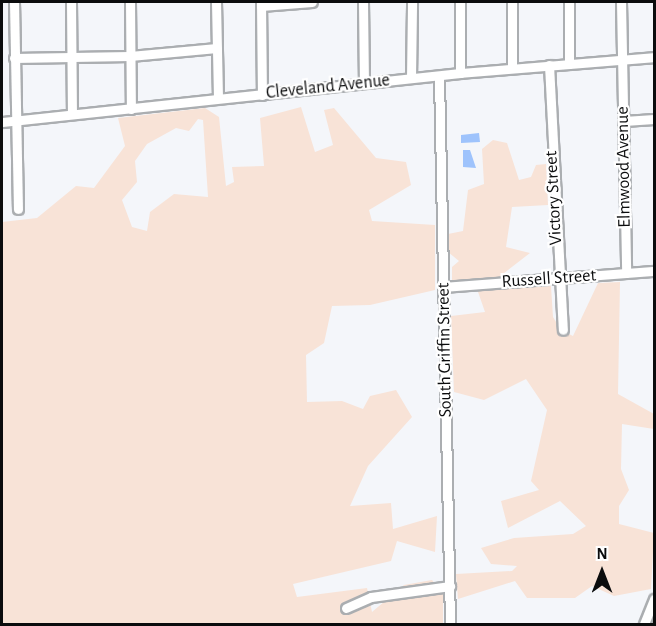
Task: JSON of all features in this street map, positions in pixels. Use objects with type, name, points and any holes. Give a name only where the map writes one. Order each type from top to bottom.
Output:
[{"type":"street","points":[[14,2],[14,120],[18,209]]},
{"type":"street","points":[[71,2],[72,114]]},
{"type":"street","points":[[130,2],[131,109]]},
{"type":"street","points":[[216,2],[218,98]]},
{"type":"street","points":[[262,94],[261,4],[312,2]]},
{"type":"street","points":[[363,2],[364,83]]},
{"type":"street","points":[[411,78],[412,2]]},
{"type":"street","points":[[460,2],[460,73]]},
{"type":"street","points":[[512,2],[512,68]]},
{"type":"street","points":[[569,2],[569,64]]},
{"type":"street","name":"Elmwood Avenue","points":[[621,2],[626,273]]},
{"type":"street","points":[[14,58],[130,56],[217,48]]},
{"type":"street","name":"Cleveland Avenue","points":[[2,122],[439,75],[654,57]]},
{"type":"street","name":"Victory Street","points":[[549,65],[558,279],[563,330]]},
{"type":"street","name":"South Griffin Street","points":[[439,75],[450,624]]},
{"type":"street","points":[[624,121],[654,119]]},
{"type":"street","name":"Russell Street","points":[[444,287],[654,271]]},
{"type":"street","points":[[346,608],[371,597],[450,586]]},
{"type":"street","points":[[644,624],[654,599]]},
{"type":"shaded area","points":[[301,107],[315,152],[333,145],[324,110],[334,108],[376,158],[406,162],[411,185],[369,210],[372,221],[435,225],[435,290],[370,305],[332,306],[324,343],[306,355],[307,402],[342,401],[363,409],[370,396],[396,390],[412,417],[368,466],[350,506],[391,503],[393,529],[437,516],[435,552],[397,541],[391,561],[293,584],[297,597],[367,588],[372,612],[404,585],[432,580],[443,593],[443,624],[2,624],[2,222],[37,218],[76,186],[94,188],[125,146],[118,118],[205,108],[219,117],[226,186],[234,182],[232,167],[264,166],[260,118]],"holes":[[[198,119],[203,120],[208,197],[174,194],[150,212],[147,231],[132,227],[122,200],[137,182],[135,161],[147,144],[176,128],[189,131]]]},
{"type":"shaded area","points":[[493,140],[507,143],[519,180],[531,177],[536,165],[546,164],[548,205],[512,207],[506,247],[530,253],[499,277],[452,281],[452,267],[459,261],[448,252],[448,234],[463,231],[468,190],[484,184],[482,149]]},
{"type":"shaded area","points":[[620,282],[618,394],[654,414],[654,429],[622,424],[621,469],[629,490],[619,506],[619,524],[654,533],[651,589],[614,596],[592,586],[575,598],[527,598],[515,581],[458,599],[456,574],[512,571],[517,566],[491,564],[481,548],[514,538],[573,534],[586,526],[560,501],[508,528],[501,501],[539,490],[531,481],[547,410],[526,379],[484,400],[454,392],[451,316],[485,312],[477,289],[551,286],[553,317],[561,330],[573,336],[598,283]]},
{"type":"building","points":[[479,133],[480,142],[461,143],[461,135]]},
{"type":"building","points":[[463,150],[470,150],[476,168],[463,167]]}]
